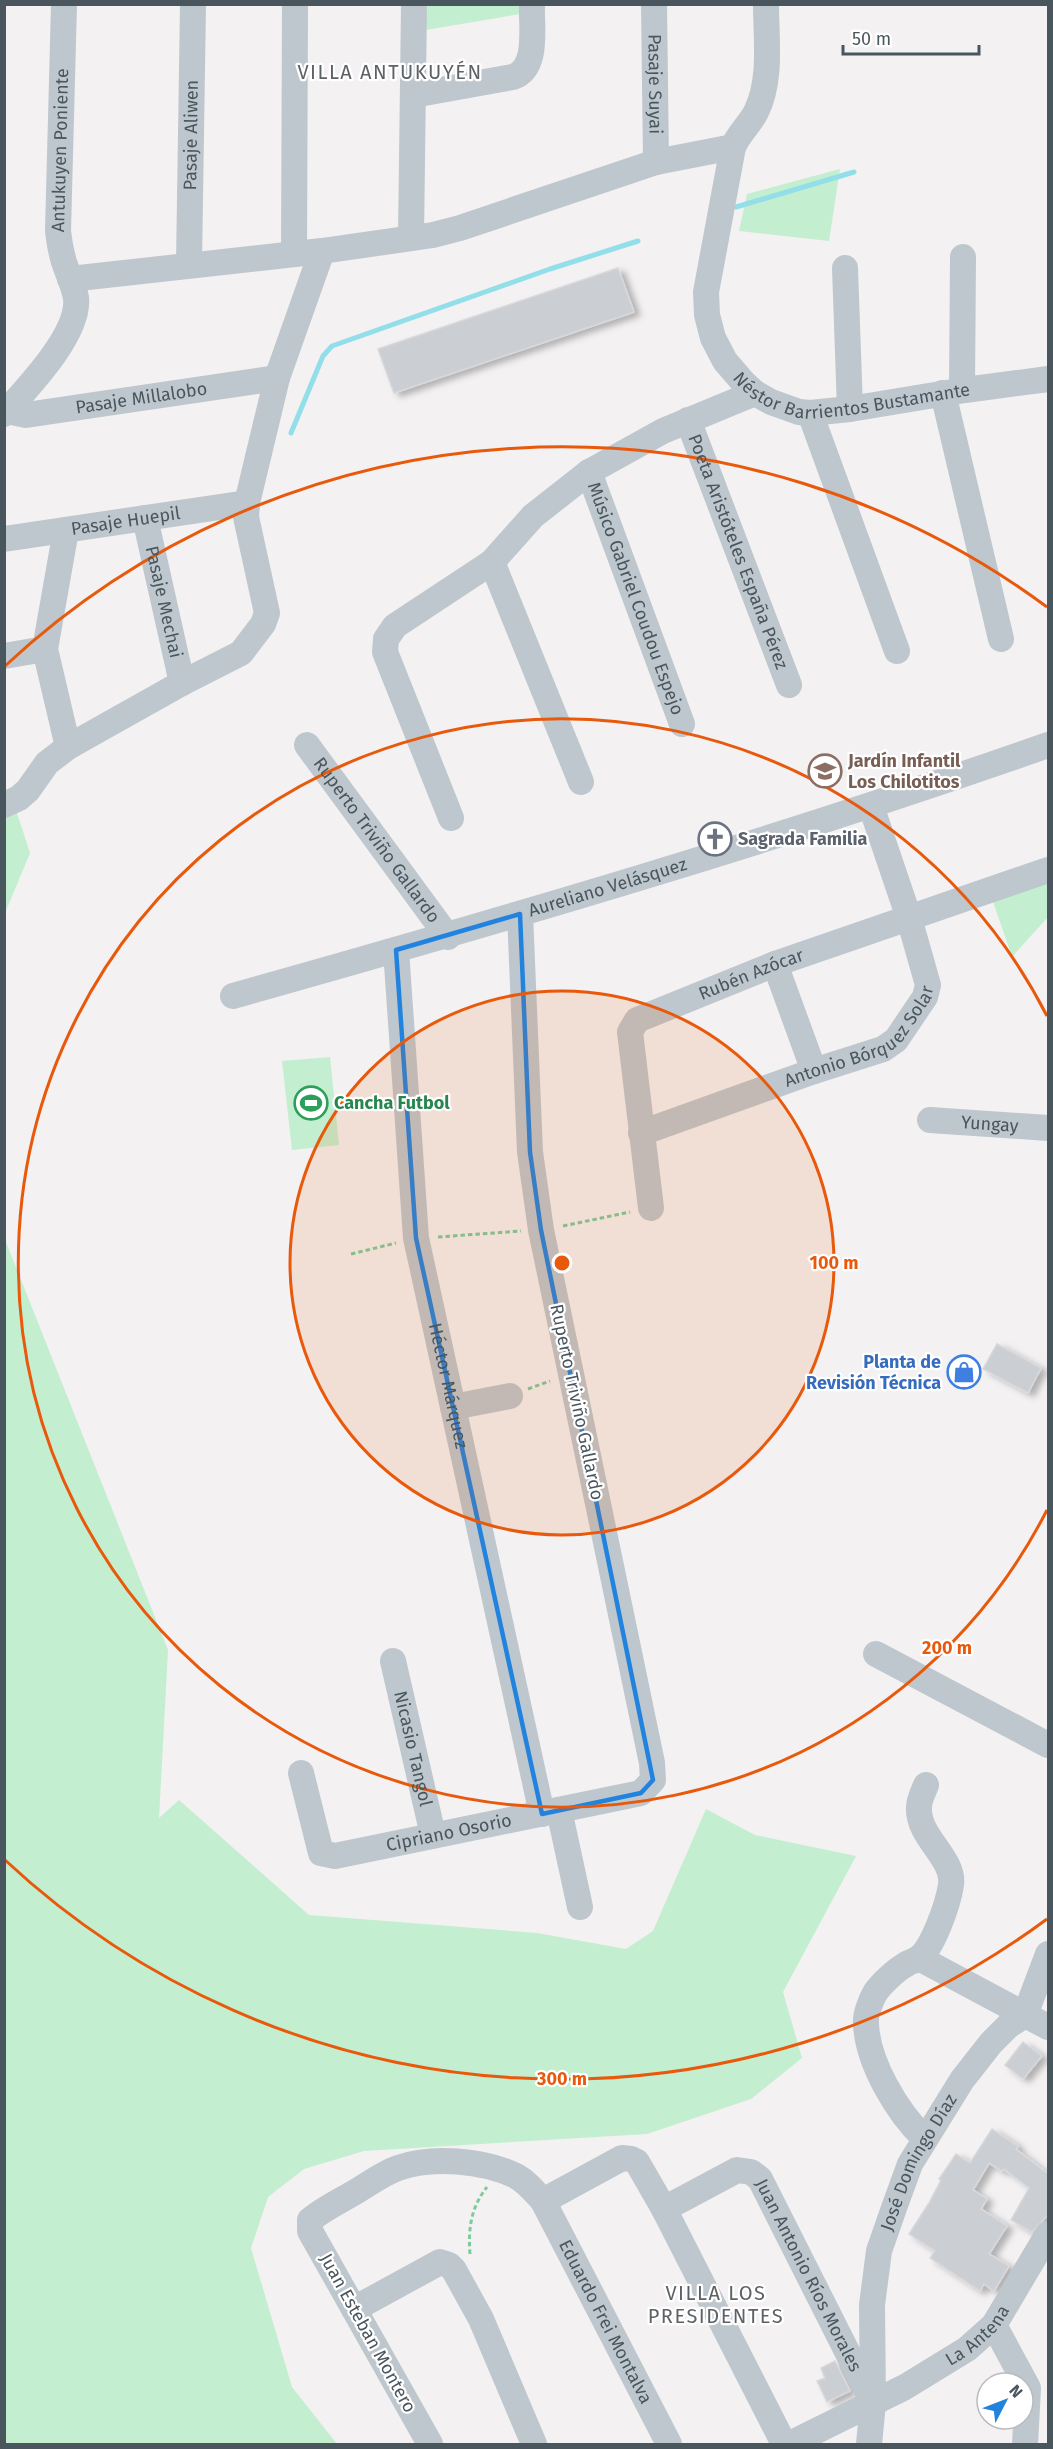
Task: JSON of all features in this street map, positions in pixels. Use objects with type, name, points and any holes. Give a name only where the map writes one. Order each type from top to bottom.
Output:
[{"type":"street","name":"Antukuyen Poniente","points":[[6,413],[45,365],[67,333],[74,314],[76,298],[64,262],[58,231],[64,4]]},
{"type":"street","name":"Pasaje Aliwen","points":[[189,264],[192,4]]},
{"type":"street","points":[[294,253],[295,4]]},
{"type":"street","points":[[411,238],[414,4]]},
{"type":"street","points":[[413,95],[513,77],[524,71],[530,59],[532,4]]},
{"type":"street","name":"Pasaje Suyai","points":[[654,4],[656,162]]},
{"type":"street","points":[[70,279],[322,251],[411,238],[460,228],[656,162],[733,147],[738,135],[755,114],[766,86],[766,4]]},
{"type":"street","name":"Néstor Barrientos Bustamante","points":[[733,147],[706,292],[713,338],[722,355],[743,382],[755,393],[786,408],[810,413],[1048,379]]},
{"type":"street","points":[[4,805],[19,798],[28,790],[47,763],[68,747],[182,683],[241,653],[263,624],[267,613],[248,524],[247,502],[277,378],[322,251]]},
{"type":"street","points":[[963,257],[953,392],[1001,639]]},
{"type":"street","points":[[845,268],[850,409]]},
{"type":"street","name":"Pasaje Millalobo","points":[[6,413],[26,415],[277,378]]},
{"type":"street","points":[[451,818],[385,652],[389,633],[395,626],[492,562],[533,516],[589,472],[642,441],[755,393]]},
{"type":"street","points":[[810,413],[897,651]]},
{"type":"street","name":"Poeta Aristóteles España Pérez","points":[[688,420],[789,685]]},
{"type":"street","name":"Músico Gabriel Coudou Espejo","points":[[589,472],[681,724]]},
{"type":"street","name":"Pasaje Huepil","points":[[4,539],[247,502]]},
{"type":"street","name":"Pasaje Mechai","points":[[145,518],[182,683]]},
{"type":"street","points":[[66,530],[45,649],[68,747]]},
{"type":"street","points":[[492,562],[581,782]]},
{"type":"street","points":[[4,656],[45,649]]},
{"type":"street","name":"Ruperto Triviño Gallardo","points":[[307,745],[448,937]]},
{"type":"street","name":"Aureliano Velásquez","points":[[233,996],[448,937],[871,806],[1048,745]]},
{"type":"street","name":"Antonio Bórquez Solar","points":[[641,1133],[814,1071],[883,1049],[896,1040],[925,997],[928,985],[909,918],[871,806]]},
{"type":"street","name":"Rubén Azócar","points":[[651,1208],[630,1032],[637,1020],[775,964],[1048,870]]},
{"type":"street","name":"Ruperto Triviño Gallardo","points":[[520,914],[530,1152],[541,1230],[652,1762],[653,1780]]},
{"type":"street","name":"Héctor Márquez","points":[[396,950],[416,1238],[453,1407],[551,1812],[580,1907]]},
{"type":"street","points":[[775,964],[814,1071]]},
{"type":"street","name":"Yungay","points":[[930,1120],[1048,1128]]},
{"type":"street","points":[[453,1407],[510,1396]]},
{"type":"street","points":[[876,1654],[1048,1745]]},
{"type":"street","name":"Nicasio Tangol","points":[[393,1661],[433,1835]]},
{"type":"street","name":"Cipriano Osorio","points":[[301,1773],[321,1853],[334,1856],[641,1793],[653,1780]]},
{"type":"street","points":[[925,2139],[910,2124],[886,2087],[870,2047],[865,2021],[876,1992],[903,1965],[919,1958],[932,1938],[944,1912],[951,1882],[948,1867],[920,1822],[918,1805],[926,1785]]},
{"type":"street","points":[[1025,2015],[1048,1954]]},
{"type":"street","points":[[919,1958],[1048,2027]]},
{"type":"street","name":"José Domingo Díaz","points":[[869,2445],[873,2403],[872,2305],[879,2251],[910,2164],[962,2080],[991,2043],[1008,2026],[1025,2015]]},
{"type":"street","points":[[543,2201],[622,2158],[637,2162],[664,2209],[784,2445]]},
{"type":"street","name":"Eduardo Frei Montalva","points":[[310,2220],[395,2169],[417,2163],[442,2161],[473,2164],[517,2177],[532,2188],[543,2201],[669,2445]]},
{"type":"street","name":"Juan Antonio Ríos Morales","points":[[664,2209],[737,2170],[751,2172],[760,2179],[873,2403]]},
{"type":"street","name":"Juan Esteban Montero","points":[[310,2220],[310,2231],[430,2445]]},
{"type":"street","name":"La Antena","points":[[790,2445],[934,2371],[967,2349],[994,2325],[1048,2234]]},
{"type":"street","points":[[354,2309],[440,2262],[460,2260]]},
{"type":"street","points":[[460,2260],[454,2270],[482,2319],[534,2445]]},
{"type":"street","points":[[994,2325],[1028,2388],[1025,2445]]},
{"type":"path","points":[[351,1254],[416,1238],[541,1230],[651,1208]]},
{"type":"path","points":[[510,1396],[571,1374]]},
{"type":"path","points":[[460,2260],[468,2237],[472,2213],[479,2197],[502,2171]]},
{"type":"highlighted area","points":[[520,914],[530,1152],[541,1230],[653,1780],[641,1793],[542,1814],[416,1238],[396,950]]},
{"type":"green space","points":[[426,5],[520,5],[520,14],[426,30]]},
{"type":"green space","points":[[840,169],[829,241],[739,231],[747,194]]},
{"type":"green space","points":[[16,810],[30,853],[5,913],[5,815]]},
{"type":"green space","points":[[1048,870],[1048,917],[1012,957],[989,890]]},
{"type":"green space","name":"Cancha Futbol","points":[[330,1057],[339,1145],[292,1150],[282,1061]]},
{"type":"green space","points":[[4,1237],[168,1650],[159,1818],[179,1800],[309,1915],[537,1933],[626,1949],[653,1931],[706,1809],[755,1835],[856,1856],[783,1992],[802,2058],[751,2099],[647,2134],[364,2151],[304,2169],[268,2197],[251,2248],[292,2387],[337,2444],[5,2444]]},
{"type":"building","points":[[618,268],[634,312],[394,393],[378,349]]},
{"type":"building","points":[[997,1344],[1041,1368],[1028,1393],[983,1369]]},
{"type":"building","points":[[1023,2042],[1042,2056],[1023,2079],[1005,2065]]},
{"type":"building","points":[[992,2129],[1018,2146],[1016,2149],[1048,2174],[1048,2215],[1032,2232],[1011,2220],[1029,2188],[1004,2169],[1002,2171],[989,2163],[973,2190],[987,2199],[981,2209],[1007,2226],[989,2254],[1009,2266],[994,2291],[984,2284],[980,2291],[930,2258],[935,2251],[909,2234],[929,2203],[941,2180],[939,2179],[956,2154],[970,2163]]},
{"type":"building","points":[[835,2361],[850,2391],[827,2402],[817,2381],[825,2378],[821,2368]]},
{"type":"waterway","points":[[736,207],[854,172]]},
{"type":"waterway","points":[[291,433],[323,356],[332,346],[550,269],[638,241]]},
{"type":"place","name":"Jardín Infantil Los Chilotitos","points":[[825,771]]},
{"type":"place","name":"Sagrada Familia","points":[[715,839]]},
{"type":"place","name":"Cancha Futbol","points":[[311,1103]]},
{"type":"place","name":"Planta de Revisión Técnica","points":[[964,1372]]},
{"type":"district","name":"VILLA ANTUKUYÉN","points":[[390,72]]},
{"type":"district","name":"VILLA LOS PRESIDENTES","points":[[716,2304]]}]
